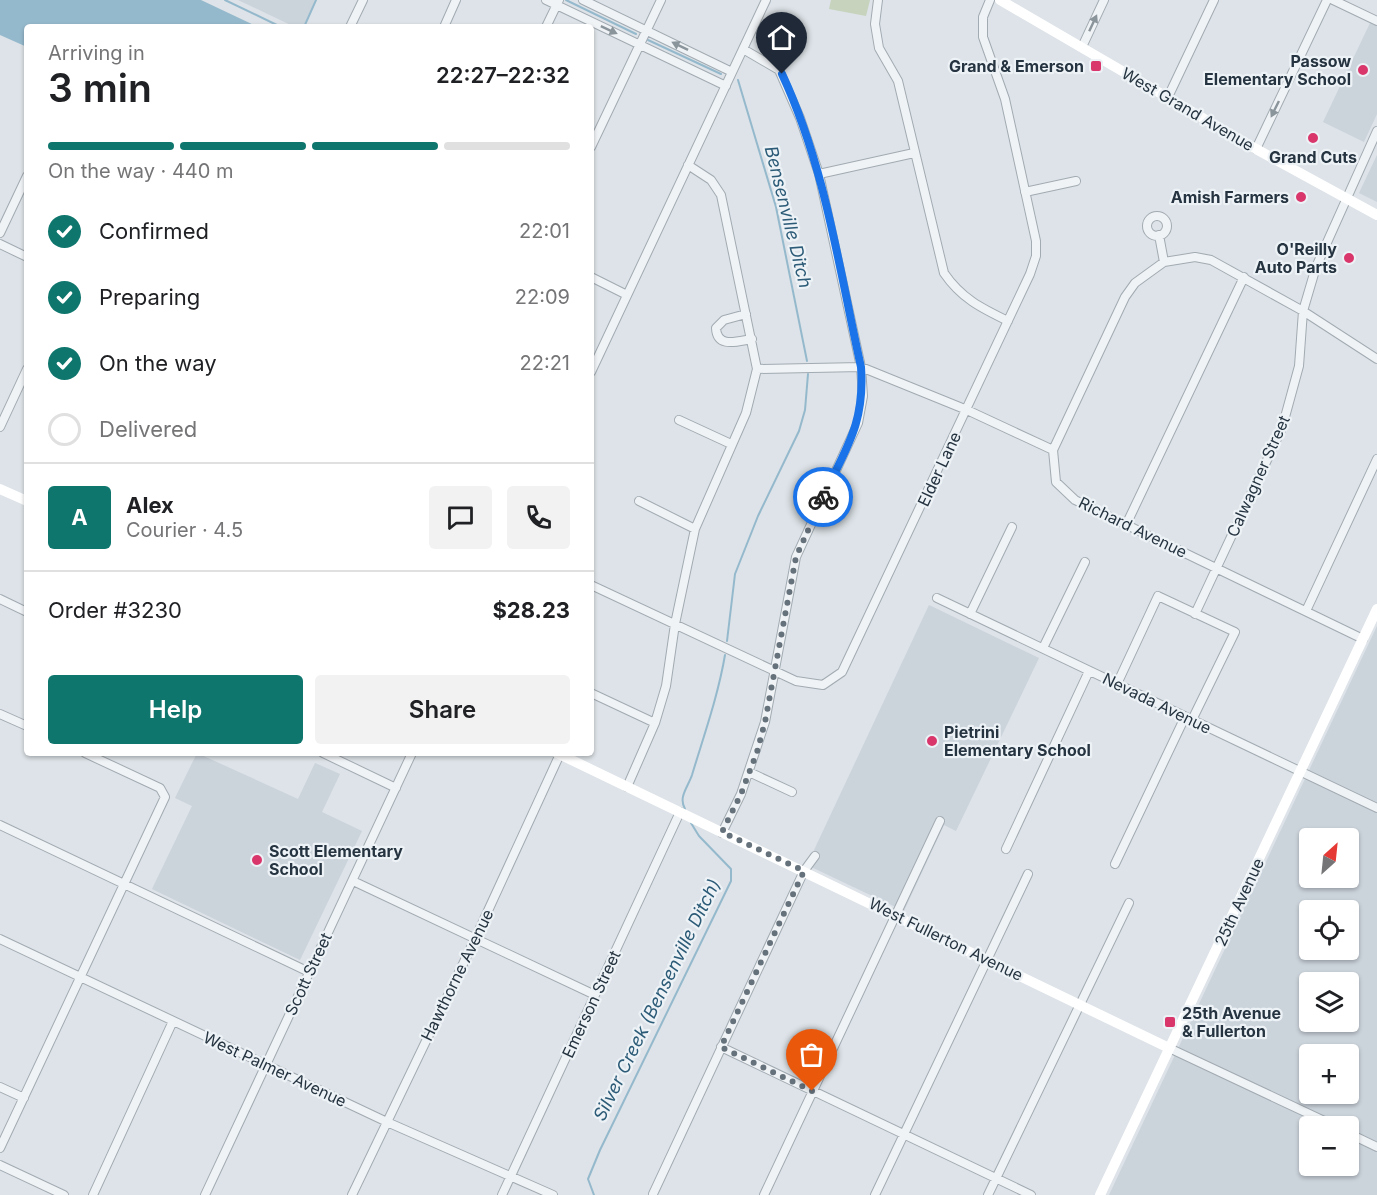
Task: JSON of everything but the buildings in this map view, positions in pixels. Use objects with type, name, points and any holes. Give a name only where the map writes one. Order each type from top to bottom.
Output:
[{"type":"main road","name":"West Grand Avenue","points":[[1000,0],[1256,149],[1377,215]]},
{"type":"main road","points":[[0,489],[24,500]]},
{"type":"main road","name":"25th Avenue","points":[[1100,1195],[1377,609]]},
{"type":"main road","name":"West Fullerton Avenue","points":[[562,756],[1169,1048]]},
{"type":"street","points":[[351,24],[363,0]]},
{"type":"street","points":[[445,24],[456,0]]},
{"type":"street","points":[[546,0],[557,2],[726,86]]},
{"type":"street","points":[[583,0],[732,72]]},
{"type":"street","points":[[594,141],[661,0]]},
{"type":"street","points":[[594,366],[766,0]]},
{"type":"street","points":[[878,0],[875,24],[879,48],[897,81],[944,273],[955,290],[970,303],[1008,321]]},
{"type":"street","name":"Elder Lane","points":[[594,586],[796,681],[814,686],[831,681],[842,672],[967,410],[1036,256],[1036,241],[1005,99],[981,27],[990,0]]},
{"type":"street","points":[[1082,47],[1104,0]]},
{"type":"street","points":[[1168,97],[1214,0]]},
{"type":"street","points":[[1256,149],[1327,0]]},
{"type":"street","points":[[1333,0],[1377,21]]},
{"type":"street","points":[[547,24],[557,2]]},
{"type":"street","points":[[722,832],[749,772],[765,722],[796,557],[858,423],[863,396],[861,367],[819,174],[800,118],[782,74],[775,66],[743,49]]},
{"type":"street","name":"Calwagner Street","points":[[1195,614],[1282,428],[1299,366],[1303,311],[1317,265],[1345,198],[1377,131]]},
{"type":"street","points":[[819,174],[914,153]]},
{"type":"street","points":[[627,787],[655,723],[666,686],[675,624],[695,529],[750,402],[757,369],[721,195],[711,180],[688,165]]},
{"type":"street","points":[[1025,192],[1076,181]]},
{"type":"street","points":[[0,233],[24,182]]},
{"type":"street","points":[[1159,235],[1164,262]]},
{"type":"street","points":[[0,244],[24,256]]},
{"type":"street","points":[[757,369],[861,367],[967,410],[1053,450],[1125,297],[1148,271],[1164,262],[1195,256],[1211,260],[1244,277],[1303,311],[1377,359]]},
{"type":"street","points":[[1126,525],[1244,277]]},
{"type":"street","points":[[594,279],[627,295]]},
{"type":"street","points":[[746,314],[721,321],[716,328],[716,333],[727,343],[752,339]]},
{"type":"street","points":[[0,427],[24,375]]},
{"type":"street","points":[[679,420],[731,444]]},
{"type":"street","name":"Richard Avenue","points":[[1053,450],[1056,482],[1075,500],[1363,639]]},
{"type":"street","points":[[1306,611],[1377,459]]},
{"type":"street","points":[[639,501],[695,529]]},
{"type":"street","points":[[970,614],[1012,527]]},
{"type":"street","points":[[1043,648],[1085,562]]},
{"type":"street","points":[[1115,864],[1235,632],[1158,596],[1117,684]]},
{"type":"street","name":"Nevada Avenue","points":[[937,598],[1377,808]]},
{"type":"street","points":[[0,599],[24,611]]},
{"type":"street","points":[[1006,849],[1089,671]]},
{"type":"street","points":[[594,694],[655,723]]},
{"type":"street","points":[[0,714],[24,725]]},
{"type":"street","points":[[0,1149],[165,797],[160,788],[91,756]]},
{"type":"street","points":[[329,756],[396,788]]},
{"type":"street","name":"Scott Street","points":[[206,1195],[411,756]]},
{"type":"street","name":"Hawthorne Avenue","points":[[352,1195],[476,939],[557,756]]},
{"type":"street","points":[[749,772],[792,792]]},
{"type":"street","name":"Emerson Street","points":[[502,1195],[681,812]]},
{"type":"street","points":[[764,1195],[940,821]]},
{"type":"street","points":[[0,825],[309,972]]},
{"type":"street","points":[[653,1194],[804,871],[815,856]]},
{"type":"street","points":[[875,1195],[1028,874]]},
{"type":"street","points":[[353,881],[595,995]]},
{"type":"street","points":[[988,1195],[1129,903]]},
{"type":"street","name":"West Palmer Avenue","points":[[0,939],[387,1122],[553,1195]]},
{"type":"street","points":[[93,1195],[174,1021]]},
{"type":"street","points":[[721,1047],[1031,1195]]},
{"type":"street","name":"West Fullerton Avenue","points":[[1169,1048],[1314,1116]]},
{"type":"street","points":[[0,1087],[24,1098]]},
{"type":"street","points":[[1359,1138],[1377,1147]]},
{"type":"street","points":[[0,1165],[64,1195]]},
{"type":"shaded area","points":[[238,0],[315,0],[304,24],[289,24]]},
{"type":"shaded area","name":"Passow Elementary School","points":[[1370,23],[1377,26],[1377,114],[1364,142],[1323,122]]},
{"type":"shaded area","points":[[1377,155],[1377,202],[1359,193]]},
{"type":"shaded area","name":"Pietrini Elementary School","points":[[929,605],[1039,658],[956,831],[944,825],[904,911],[807,865]]},
{"type":"shaded area","points":[[1377,626],[1377,1195],[1109,1195]]},
{"type":"shaded area","name":"Scott Elementary School","points":[[196,756],[204,756],[298,799],[315,763],[340,774],[322,812],[362,831],[300,960],[152,889],[192,806],[175,798]]},
{"type":"green space","points":[[831,0],[870,0],[866,16],[829,9]]},
{"type":"water","points":[[0,0],[201,0],[252,24],[24,24],[24,46],[0,35]]},
{"type":"waterway","name":"Bensenville Ditch","points":[[225,0],[275,24]]},
{"type":"waterway","name":"Bensenville Ditch","points":[[305,24],[316,0]]},
{"type":"waterway","name":"Bensenville Ditch","points":[[566,0],[636,34]]},
{"type":"waterway","name":"Bensenville Ditch","points":[[648,40],[721,74]]},
{"type":"waterway","name":"Bensenville Ditch","points":[[738,80],[776,207],[807,361]]},
{"type":"waterway","name":"Bensenville Ditch","points":[[727,641],[735,574],[758,516],[799,431],[805,410],[808,374]]},
{"type":"waterway","name":"Silver Creek (Bensenville Ditch)","points":[[685,809],[683,796],[692,775],[719,685],[725,655]]},
{"type":"waterway","name":"Silver Creek (Bensenville Ditch)","points":[[594,1195],[588,1179],[600,1150],[731,881],[731,869],[699,836],[691,823]]},
{"type":"way so far","points":[[812,1091],[721,1047],[804,871],[722,832],[741,794],[757,752],[765,722],[787,592],[796,557],[823,497]]},
{"type":"place","name":"Grand & Emerson","points":[[1096,66]]},
{"type":"place","name":"Passow Elementary School","points":[[1363,70]]},
{"type":"place","name":"Grand Cuts","points":[[1313,138]]},
{"type":"place","name":"Amish Farmers","points":[[1301,197]]},
{"type":"place","name":"O'Reilly Auto Parts","points":[[1349,258]]},
{"type":"place","name":"Pietrini Elementary School","points":[[932,741]]},
{"type":"place","name":"Scott Elementary School","points":[[257,860]]},
{"type":"place","name":"25th Avenue & Fullerton","points":[[1170,1022]]},
{"type":"route","points":[[782,74],[819,174],[861,367],[863,396],[858,423],[823,497]]}]
